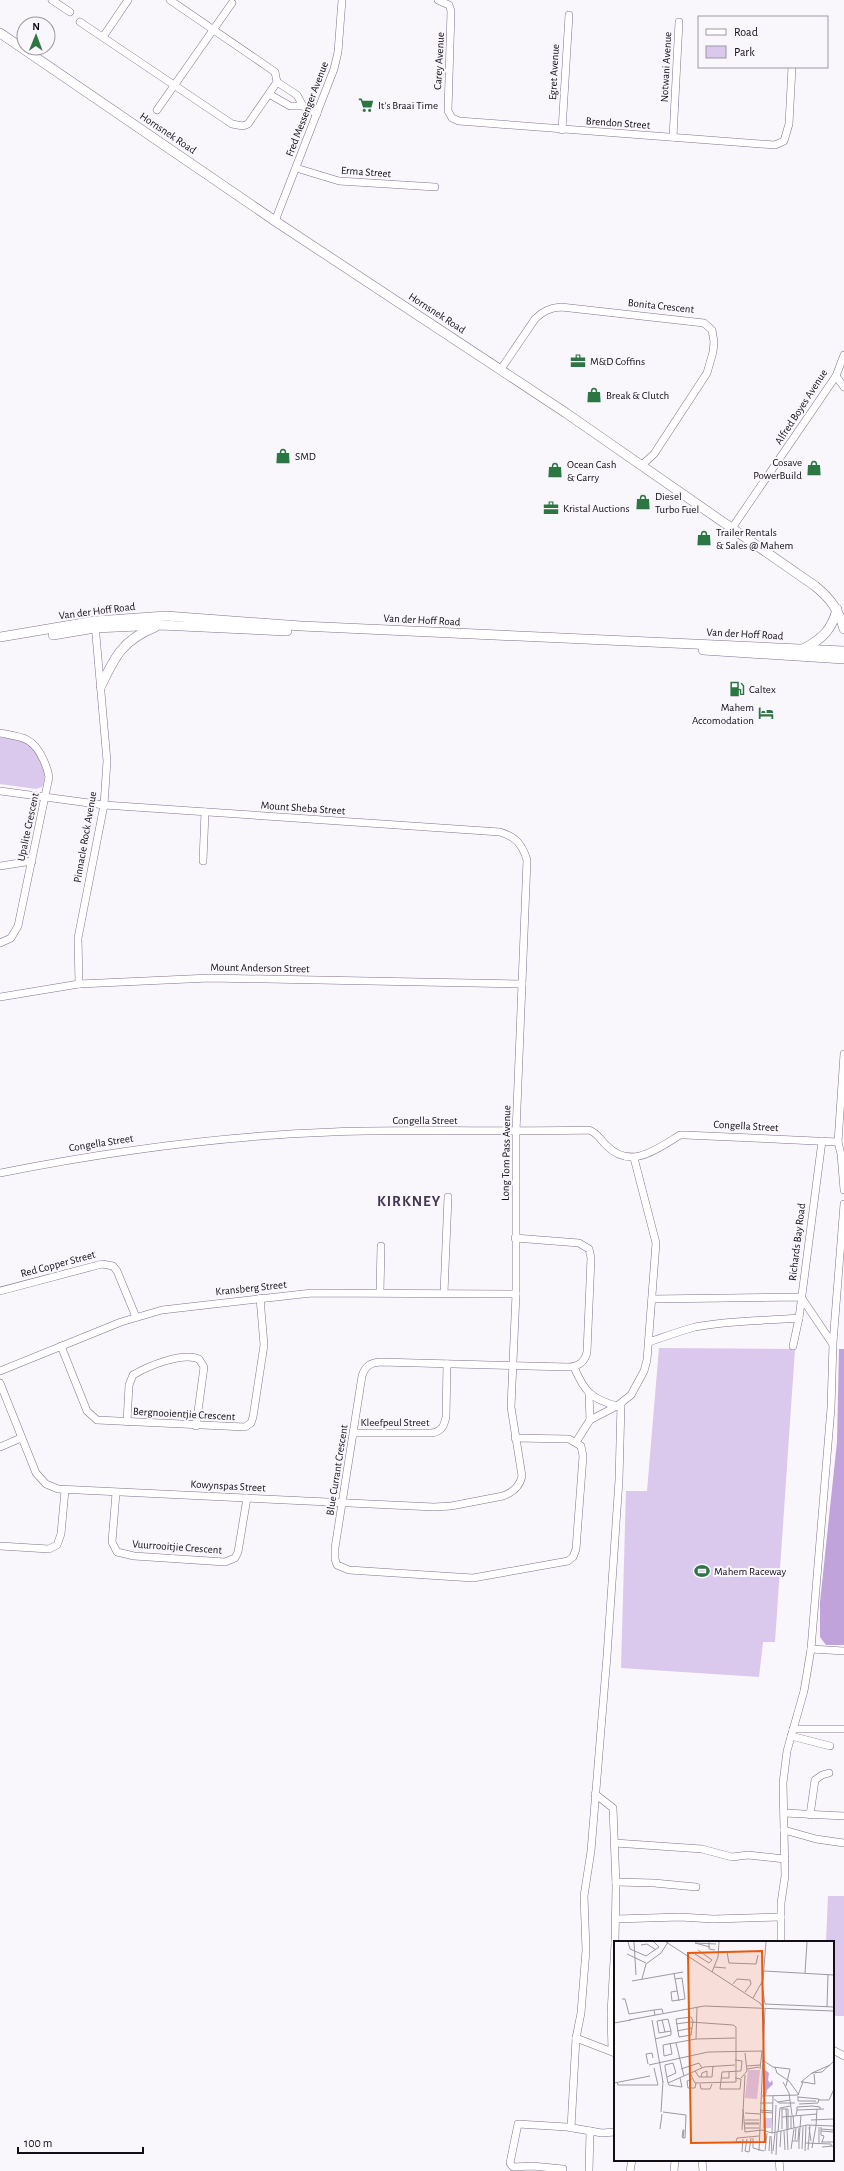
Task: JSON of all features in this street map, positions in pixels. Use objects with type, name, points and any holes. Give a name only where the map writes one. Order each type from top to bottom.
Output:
[{"type":"main road","name":"Hornsnek Road","points":[[0,33],[275,221],[501,369],[815,586],[829,598],[837,609],[843,624]]},
{"type":"main road","points":[[802,650],[823,638],[832,624],[837,609]]},
{"type":"main road","name":"Van der Hoff Road","points":[[0,643],[134,617],[200,618],[301,626],[844,651]]},
{"type":"main road","name":"Van der Hoff Road","points":[[0,637],[95,625],[160,625],[657,648],[844,659]]},
{"type":"main road","points":[[101,686],[112,662],[123,647],[139,634],[160,625]]},
{"type":"street","points":[[52,0],[70,12]]},
{"type":"street","points":[[103,37],[128,0]]},
{"type":"street","points":[[80,22],[225,119],[239,126],[248,124],[277,82],[275,72],[170,0]]},
{"type":"street","name":"Fred Messenger Avenue","points":[[275,221],[337,60],[342,0]]},
{"type":"street","name":"Carey Avenue","points":[[438,0],[449,5],[452,19],[447,103],[448,111],[452,118]]},
{"type":"street","points":[[157,110],[232,3]]},
{"type":"street","name":"Egret Avenue","points":[[562,130],[569,15]]},
{"type":"street","name":"Notwani Avenue","points":[[673,137],[679,22]]},
{"type":"street","name":"Brendon Street","points":[[452,118],[466,123],[673,137],[768,146],[784,141],[789,124],[792,68]]},
{"type":"street","points":[[277,82],[297,95],[303,106]]},
{"type":"street","points":[[269,94],[290,106],[303,106],[317,114]]},
{"type":"street","name":"Erma Street","points":[[296,168],[339,181],[435,187]]},
{"type":"street","name":"Bonita Crescent","points":[[501,369],[535,319],[541,313],[551,308],[561,307],[698,321],[709,326],[714,334],[714,342],[707,373],[654,454],[642,465]]},
{"type":"street","name":"Alfred Boyes Avenue","points":[[732,528],[836,376],[844,355]]},
{"type":"street","points":[[836,376],[844,388]]},
{"type":"street","name":"Pinnacle Rock Avenue","points":[[79,984],[78,938],[104,805],[107,761],[95,625]]},
{"type":"street","name":"Upalite Crescent","points":[[0,733],[25,738],[38,747],[48,773],[46,797],[18,926],[11,938],[0,943]]},
{"type":"street","name":"Mount Sheba Street","points":[[0,791],[104,805],[500,832]]},
{"type":"street","points":[[203,861],[205,812]]},
{"type":"street","name":"Long Tom Pass Avenue","points":[[500,832],[516,839],[523,847],[527,860],[516,1132],[516,1294],[511,1407],[522,1471],[518,1486]]},
{"type":"street","points":[[0,866],[32,861]]},
{"type":"street","name":"Mount Anderson Street","points":[[0,997],[79,984],[210,978],[522,984]]},
{"type":"street","points":[[844,1054],[838,1142],[842,1154],[844,1190]]},
{"type":"street","name":"Congella Street","points":[[0,1173],[82,1156],[213,1140],[332,1132],[516,1132],[588,1130],[595,1132],[612,1150],[634,1158],[645,1155],[680,1135],[685,1134],[838,1142]]},
{"type":"street","name":"Richards Bay Road","points":[[793,1346],[799,1318],[822,1141]]},
{"type":"street","points":[[516,1438],[567,1439],[576,1442],[590,1420],[619,1405],[631,1395],[644,1371],[649,1342],[656,1243],[634,1158]]},
{"type":"street","points":[[444,1294],[448,1197]]},
{"type":"street","points":[[781,1941],[781,1895],[785,1876],[783,1783],[787,1751],[804,1691],[811,1649],[831,1408],[832,1343],[842,1250],[844,1204]]},
{"type":"street","points":[[515,1238],[579,1243],[586,1246],[590,1252],[586,1352],[584,1360],[574,1367],[582,1384],[589,1394],[604,1402],[619,1405]]},
{"type":"street","points":[[380,1292],[381,1246]]},
{"type":"street","name":"Red Copper Street","points":[[0,1291],[102,1264],[109,1264],[117,1271],[136,1317]]},
{"type":"street","name":"Kransberg Street","points":[[0,1371],[136,1317],[162,1310],[312,1292],[516,1294]]},
{"type":"street","points":[[652,1299],[801,1297],[832,1343]]},
{"type":"street","name":"Bergnooientjie Crescent","points":[[61,1346],[87,1411],[91,1417],[96,1420],[241,1428],[251,1424],[253,1417],[263,1351],[260,1298]]},
{"type":"street","points":[[649,1342],[695,1327],[739,1321],[771,1321],[799,1318]]},
{"type":"street","points":[[127,1422],[129,1385],[133,1375],[162,1362],[189,1357],[199,1359],[204,1367],[196,1426]]},
{"type":"street","name":"Blue Currant Crescent","points":[[574,1367],[380,1362],[370,1364],[362,1376],[342,1503],[335,1559],[337,1565],[343,1569],[465,1578],[564,1563],[573,1557],[576,1549],[583,1456],[581,1446],[576,1442]]},
{"type":"street","name":"Kleefpeul Street","points":[[354,1433],[438,1432],[445,1424],[446,1417],[447,1364]]},
{"type":"street","name":"Kowynspas Street","points":[[0,1383],[36,1473],[42,1482],[52,1488],[65,1490],[342,1503],[452,1506],[504,1496],[511,1493],[518,1486]]},
{"type":"street","points":[[589,1394],[590,1420]]},
{"type":"street","points":[[571,2128],[576,2038],[581,2013],[586,1950],[584,1896],[591,1851],[619,1480],[619,1405]]},
{"type":"street","points":[[0,1447],[21,1438]]},
{"type":"street","points":[[0,1546],[49,1549],[57,1545],[61,1534],[65,1490]]},
{"type":"street","name":"Vuurrooitjie Crescent","points":[[116,1492],[112,1542],[117,1552],[134,1556],[225,1562],[235,1558],[238,1552],[247,1498]]},
{"type":"street","points":[[811,1649],[844,1651]]},
{"type":"street","points":[[792,1732],[844,1729]]},
{"type":"street","points":[[792,1732],[830,1746]]},
{"type":"street","points":[[810,1815],[815,1780],[822,1774],[829,1773]]},
{"type":"street","points":[[595,1794],[613,1808],[616,1882],[615,1941]]},
{"type":"street","points":[[784,1814],[844,1816]]},
{"type":"street","points":[[784,1830],[802,1836],[844,1843]]},
{"type":"street","points":[[615,1843],[702,1849],[732,1857],[748,1855],[785,1859]]},
{"type":"street","points":[[616,1882],[654,1883],[696,1887]]},
{"type":"street","points":[[616,1919],[680,1917],[714,1919],[781,1917]]},
{"type":"street","points":[[614,1991],[612,2051],[614,2052]]},
{"type":"street","points":[[576,2038],[614,2053]]},
{"type":"street","points":[[834,2051],[844,2056]]},
{"type":"street","points":[[563,2169],[532,2166],[513,2167],[510,2163],[518,2124],[614,2132]]},
{"type":"street","points":[[589,2171],[590,2131]]},
{"type":"street","points":[[630,2171],[632,2161]]},
{"type":"street","points":[[674,2171],[675,2161]]},
{"type":"street","points":[[702,2161],[703,2171]]},
{"type":"street","points":[[779,2161],[780,2171]]},
{"type":"green space","points":[[0,735],[25,741],[35,749],[44,768],[45,775],[42,787],[36,789],[0,784]]},
{"type":"green space","name":"Mahem Raceway","points":[[659,1348],[795,1349],[775,1642],[763,1642],[759,1677],[621,1668],[626,1491],[647,1491]]},
{"type":"green space","points":[[828,1896],[844,1896],[844,2016],[834,2016],[834,1941],[826,1941]]},
{"type":"shaded area","points":[[839,1349],[844,1349],[844,1645],[826,1645],[820,1637],[820,1602],[837,1442]]},
{"type":"place","name":"It's Braai Time","points":[[366,105]]},
{"type":"place","name":"M&D Coffins","points":[[578,361]]},
{"type":"place","name":"Break & Clutch","points":[[594,395]]},
{"type":"place","name":"SMD","points":[[283,456]]},
{"type":"place","name":"Cosave PowerBuild","points":[[814,468]]},
{"type":"place","name":"Ocean Cash & Carry","points":[[555,470]]},
{"type":"place","name":"Diesel Turbo Fuel","points":[[643,502]]},
{"type":"place","name":"Kristal Auctions","points":[[551,508]]},
{"type":"place","name":"Trailer Rentals & Sales @ Mahem","points":[[704,538]]},
{"type":"place","name":"Caltex","points":[[737,689]]},
{"type":"place","name":"Mahem Accomodation","points":[[766,713]]},
{"type":"place","name":"Mahem Raceway","points":[[702,1571]]},
{"type":"district","name":"KIRKNEY","points":[[409,1201]]}]
